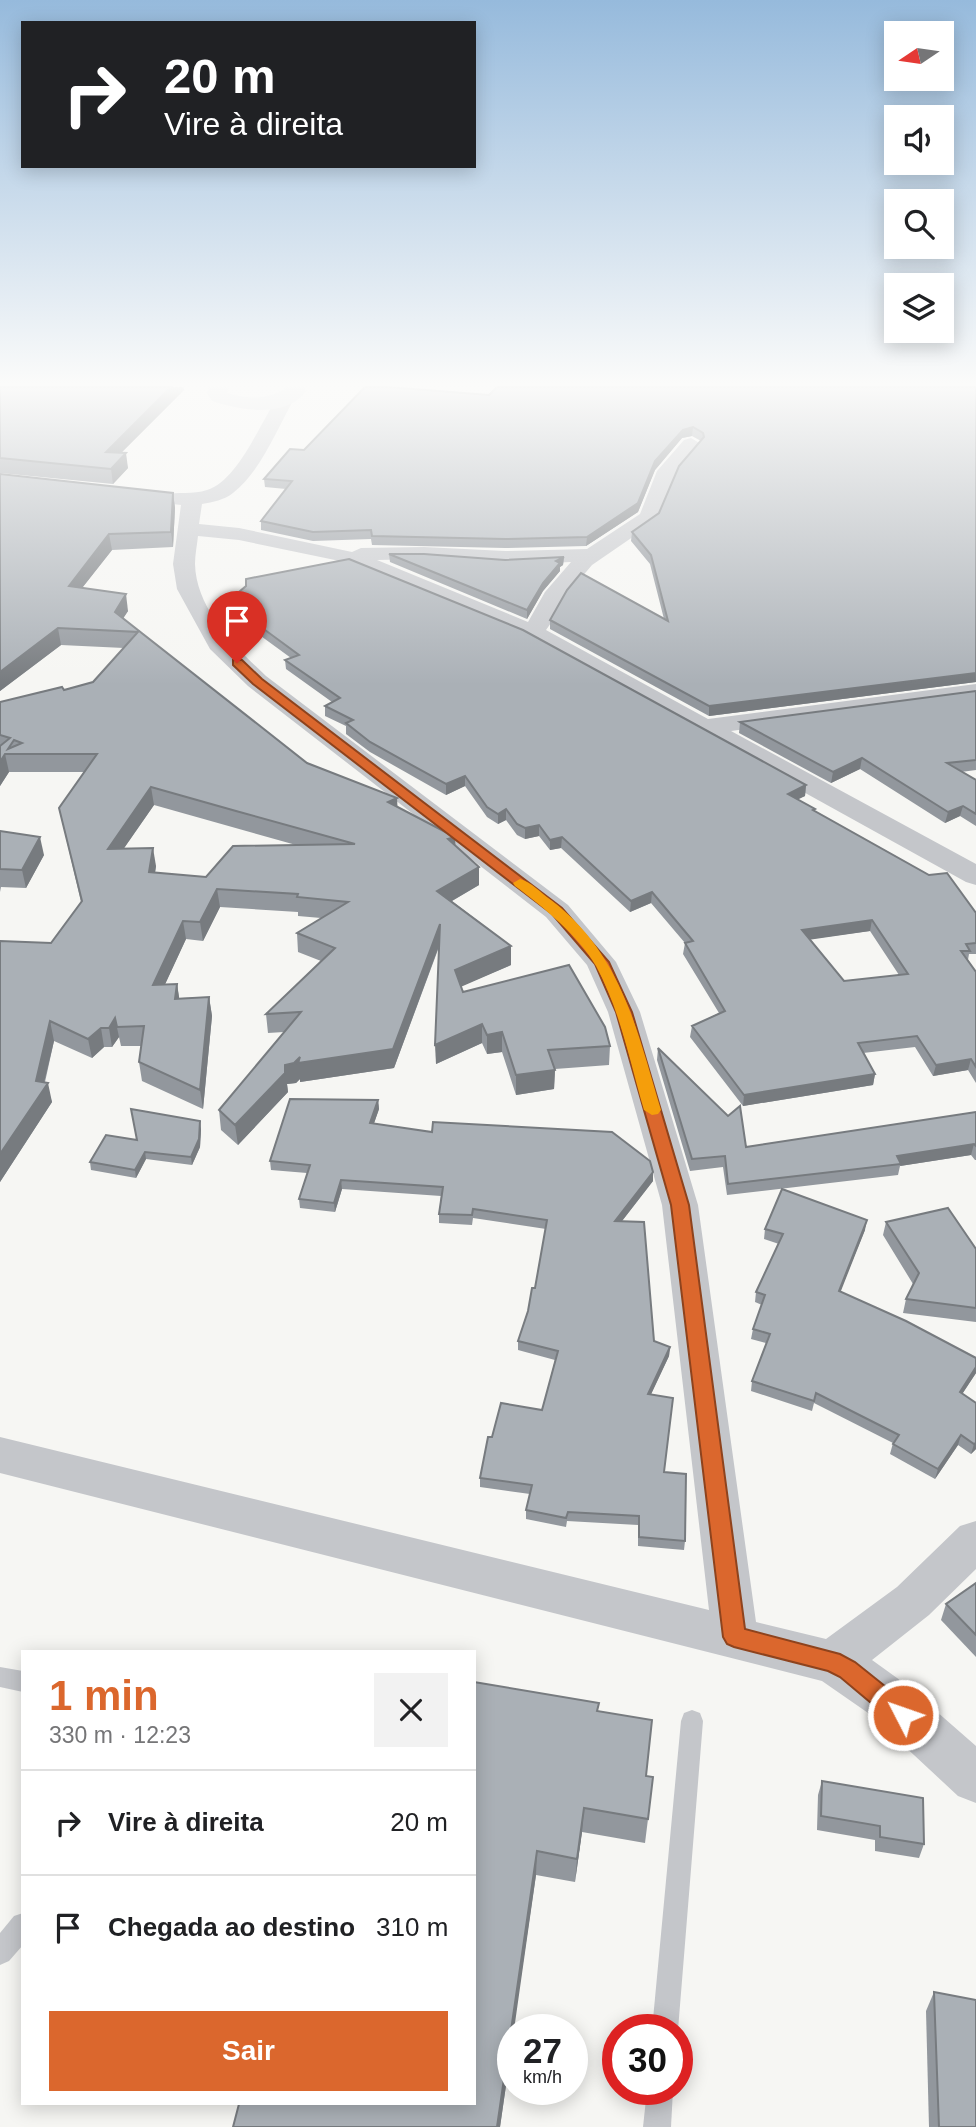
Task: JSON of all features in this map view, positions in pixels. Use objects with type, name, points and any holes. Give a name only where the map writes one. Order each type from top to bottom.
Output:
[{"type":"street","points":[[228,486],[189,514],[184,564],[188,589],[218,644],[257,681],[557,911],[601,962],[624,1012],[680,1205],[734,1637]]},
{"type":"street","points":[[532,632],[547,613],[553,597],[589,555],[649,517],[661,486]]},
{"type":"street","points":[[153,498],[239,534],[340,555],[390,572],[532,632],[975,877]]},
{"type":"street","points":[[340,555],[424,553],[505,558],[589,555]]},
{"type":"street","points":[[702,727],[976,691]]},
{"type":"street","points":[[0,1455],[832,1662],[848,1669],[869,1686],[976,1779]]},
{"type":"street","points":[[832,1662],[913,1601],[976,1540]]},
{"type":"lane","points":[[0,1677],[21,1682]]},
{"type":"lane","points":[[666,2014],[692,1721]]},
{"type":"lane","points":[[0,1952],[21,1927]]},
{"type":"lane","points":[[657,2127],[659,2105]]},
{"type":"building","points":[[0,486],[112,486],[173,493],[171,532],[109,534],[69,586],[126,594],[115,612],[307,763],[397,798],[388,802],[455,837],[448,839],[479,867],[437,891],[511,946],[455,970],[463,992],[569,965],[605,1027],[610,1046],[548,1050],[555,1070],[516,1075],[502,1032],[487,1035],[482,1024],[435,1045],[440,924],[393,1049],[298,1063],[300,1057],[294,1063],[285,1065],[285,1073],[235,1125],[219,1110],[301,1012],[266,1014],[335,948],[297,933],[348,902],[297,897],[298,894],[217,889],[200,922],[183,921],[153,985],[177,984],[175,999],[209,997],[200,1090],[139,1062],[144,1026],[117,1027],[115,1018],[109,1028],[101,1028],[88,1039],[50,1021],[36,1081],[48,1083],[0,1154],[0,941],[51,943],[82,901],[59,808],[97,754],[5,754],[0,762],[0,746],[10,738],[0,735],[0,702],[93,682],[138,632],[58,628],[0,672]],"holes":[[[14,740],[22,743],[8,749]],[[151,787],[355,844],[233,846],[206,877],[149,872],[153,848],[108,849]]]},
{"type":"building","points":[[288,486],[645,486],[638,503],[587,537],[505,539],[372,536],[371,530],[313,532],[261,521]]},
{"type":"building","points":[[670,486],[976,486],[976,673],[709,706],[550,620],[567,590],[581,573],[668,621],[651,555],[632,532],[659,513]]},
{"type":"building","points":[[389,554],[505,560],[564,557],[556,561],[560,563],[543,583],[527,610]]},
{"type":"building","points":[[349,559],[523,630],[806,785],[788,794],[815,809],[813,810],[929,875],[947,873],[976,913],[976,943],[966,944],[970,951],[961,951],[976,972],[976,1067],[971,1059],[936,1065],[917,1036],[858,1043],[875,1074],[744,1095],[692,1026],[725,1011],[685,943],[693,941],[652,892],[631,901],[562,837],[550,840],[539,825],[525,828],[517,824],[506,809],[498,814],[487,807],[465,776],[446,784],[370,742],[346,723],[353,720],[325,706],[340,698],[285,660],[299,655],[227,602],[246,586],[246,579]],"holes":[[[872,920],[908,974],[844,981],[802,930]]]},
{"type":"building","points":[[976,691],[976,760],[947,763],[976,780],[976,814],[963,806],[948,812],[862,758],[833,772],[740,722]]},
{"type":"building","points":[[0,831],[40,837],[22,870],[0,869]]},
{"type":"building","points":[[658,1048],[728,1116],[740,1106],[746,1147],[976,1112],[976,1146],[974,1144],[897,1156],[901,1164],[728,1184],[725,1156],[692,1159]]},
{"type":"building","points":[[290,1099],[378,1100],[370,1123],[432,1132],[433,1122],[612,1132],[650,1161],[653,1172],[615,1221],[644,1222],[654,1341],[670,1347],[648,1394],[673,1398],[664,1472],[686,1474],[685,1541],[639,1537],[639,1516],[568,1512],[566,1518],[526,1510],[532,1485],[480,1478],[488,1437],[492,1437],[501,1403],[542,1410],[558,1351],[518,1341],[532,1288],[535,1288],[547,1220],[473,1209],[472,1215],[439,1214],[443,1187],[341,1180],[334,1203],[299,1199],[310,1165],[270,1161]]},
{"type":"building","points":[[131,1109],[200,1121],[199,1139],[191,1157],[145,1152],[135,1170],[90,1162],[106,1135],[137,1140]]},
{"type":"building","points":[[782,1189],[867,1220],[839,1291],[906,1321],[976,1358],[976,1367],[960,1392],[976,1403],[976,1443],[961,1435],[938,1469],[893,1444],[899,1435],[816,1393],[814,1401],[752,1381],[770,1334],[753,1329],[765,1295],[756,1292],[783,1234],[765,1229]]},
{"type":"building","points":[[948,1208],[976,1249],[976,1308],[906,1299],[919,1273],[886,1222]]},
{"type":"building","points":[[976,1583],[976,1635],[946,1604]]},
{"type":"building","points":[[476,1682],[599,1703],[597,1711],[652,1720],[646,1776],[653,1777],[648,1819],[584,1808],[577,1859],[537,1851],[513,2014],[497,2014],[497,2105],[500,2105],[497,2127],[233,2127],[239,2105],[476,2105]]},
{"type":"building","points":[[822,1781],[923,1798],[924,1844],[880,1837],[880,1826],[821,1816]]},
{"type":"building","points":[[934,1992],[976,2000],[976,2127],[939,2127]]},
{"type":"slow traffic","points":[[520,883],[557,911],[601,962],[624,1012],[652,1110]]},
{"type":"route","points":[[237,663],[557,911],[601,962],[624,1012],[680,1205],[734,1637],[832,1662],[848,1669],[903,1715]]}]
